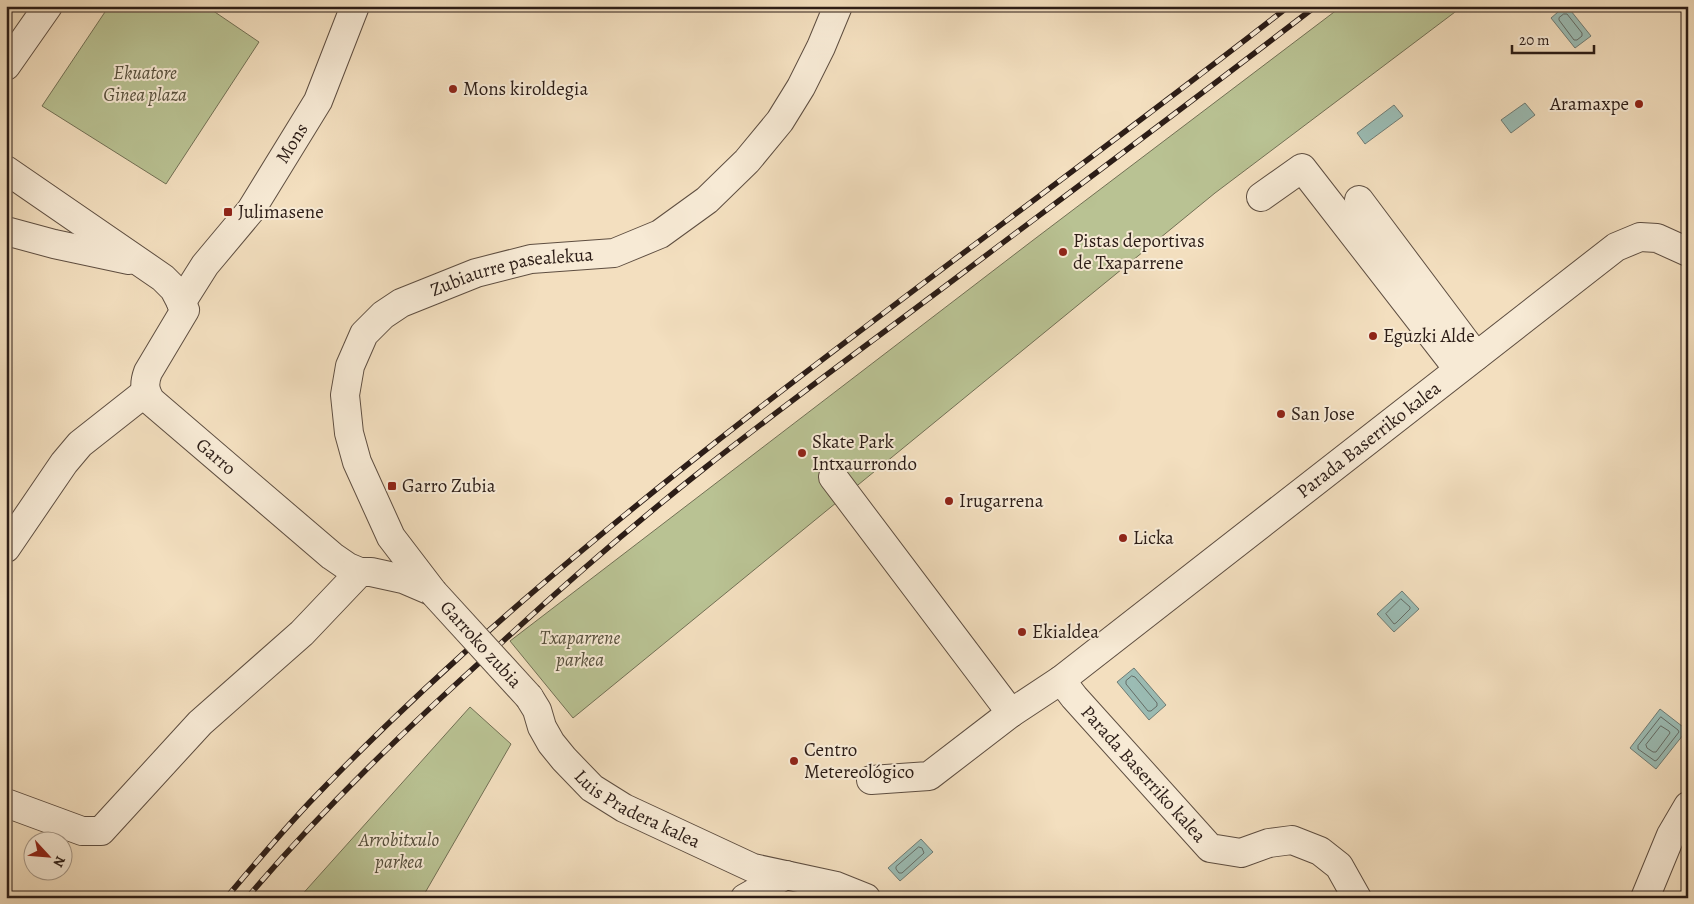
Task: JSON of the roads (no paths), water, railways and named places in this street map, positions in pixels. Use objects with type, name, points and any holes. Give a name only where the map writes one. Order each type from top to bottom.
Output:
[{"type":"street","points":[[6,66],[48,6]]},
{"type":"street","name":"Mons","points":[[181,303],[205,265],[251,210],[318,100],[355,6]]},
{"type":"street","name":"Zubiaurre pasealekua","points":[[433,592],[391,537],[357,462],[349,433],[345,395],[350,366],[364,334],[383,315],[401,303],[476,273],[531,259],[614,253],[660,234],[707,200],[748,161],[780,121],[801,87],[821,47],[838,6]]},
{"type":"street","points":[[1261,197],[1302,168],[1467,362]]},
{"type":"street","points":[[6,170],[153,270],[174,289],[184,310],[148,372],[145,382],[146,392],[80,444],[53,478],[6,548]]},
{"type":"street","points":[[1359,200],[1467,362]]},
{"type":"street","points":[[6,231],[153,270],[205,265]]},
{"type":"street","name":"Parada Baserriko kalea","points":[[871,780],[929,776],[1011,713],[1061,680],[1616,247],[1640,237],[1657,238],[1688,252]]},
{"type":"street","name":"Garro","points":[[146,392],[151,401],[163,412],[332,556],[348,567],[403,579],[433,592]]},
{"type":"street","points":[[833,477],[1011,713]]},
{"type":"street","points":[[6,803],[82,830],[101,831],[200,723],[302,633],[365,572],[381,568],[388,559],[391,550],[391,537]]},
{"type":"street","name":"Garroko zubia","points":[[433,592],[529,697]]},
{"type":"street","name":"Parada Baserriko kalea","points":[[1061,680],[1074,698],[1210,848],[1241,853],[1268,844],[1292,840],[1320,851],[1338,866],[1357,898]]},
{"type":"street","name":"Luis Pradera kalea","points":[[529,697],[537,710],[542,727],[551,743],[564,759],[592,788],[624,808],[753,868],[806,878],[836,886],[866,898]]},
{"type":"street","points":[[1645,898],[1671,835],[1688,806]]},
{"type":"street","points":[[745,898],[786,875]]},
{"type":"water","points":[[1567,6],[1591,36],[1575,48],[1551,18]]},
{"type":"water","points":[[1525,103],[1535,115],[1511,133],[1501,120]]},
{"type":"water","points":[[1394,105],[1403,116],[1365,144],[1357,133]]},
{"type":"water","points":[[1402,591],[1419,609],[1394,632],[1377,614]]},
{"type":"water","points":[[1134,668],[1166,705],[1149,720],[1117,682]]},
{"type":"water","points":[[1660,709],[1687,730],[1656,769],[1630,748]]},
{"type":"water","points":[[921,839],[933,852],[900,881],[888,868]]},
{"type":"railway","points":[[226,898],[309,803],[413,700],[467,650],[634,507],[749,416],[1289,6]]},
{"type":"railway","points":[[247,898],[306,831],[401,736],[550,599],[653,510],[770,417],[1316,6]]},
{"type":"place","name":"Mons kiroldegia","points":[[453,89]]},
{"type":"place","name":"Aramaxpe","points":[[1639,104]]},
{"type":"place","name":"Julimasene","points":[[228,212]]},
{"type":"place","name":"Pistas deportivas de Txaparrene","points":[[1063,252]]},
{"type":"place","name":"Eguzki Alde","points":[[1373,336]]},
{"type":"place","name":"San Jose","points":[[1281,414]]},
{"type":"place","name":"Skate Park Intxaurrondo","points":[[802,453]]},
{"type":"place","name":"Garro Zubia","points":[[392,486]]},
{"type":"place","name":"Irugarrena","points":[[949,501]]},
{"type":"place","name":"Licka","points":[[1123,538]]},
{"type":"place","name":"Ekialdea","points":[[1022,632]]},
{"type":"place","name":"Centro Metereológico","points":[[794,761]]},
{"type":"park label","name":"Ekuatore Ginea plaza","points":[[145,84]]},
{"type":"park label","name":"Txaparrene parkea","points":[[580,649]]},
{"type":"park label","name":"Arrobitxulo parkea","points":[[399,851]]}]
